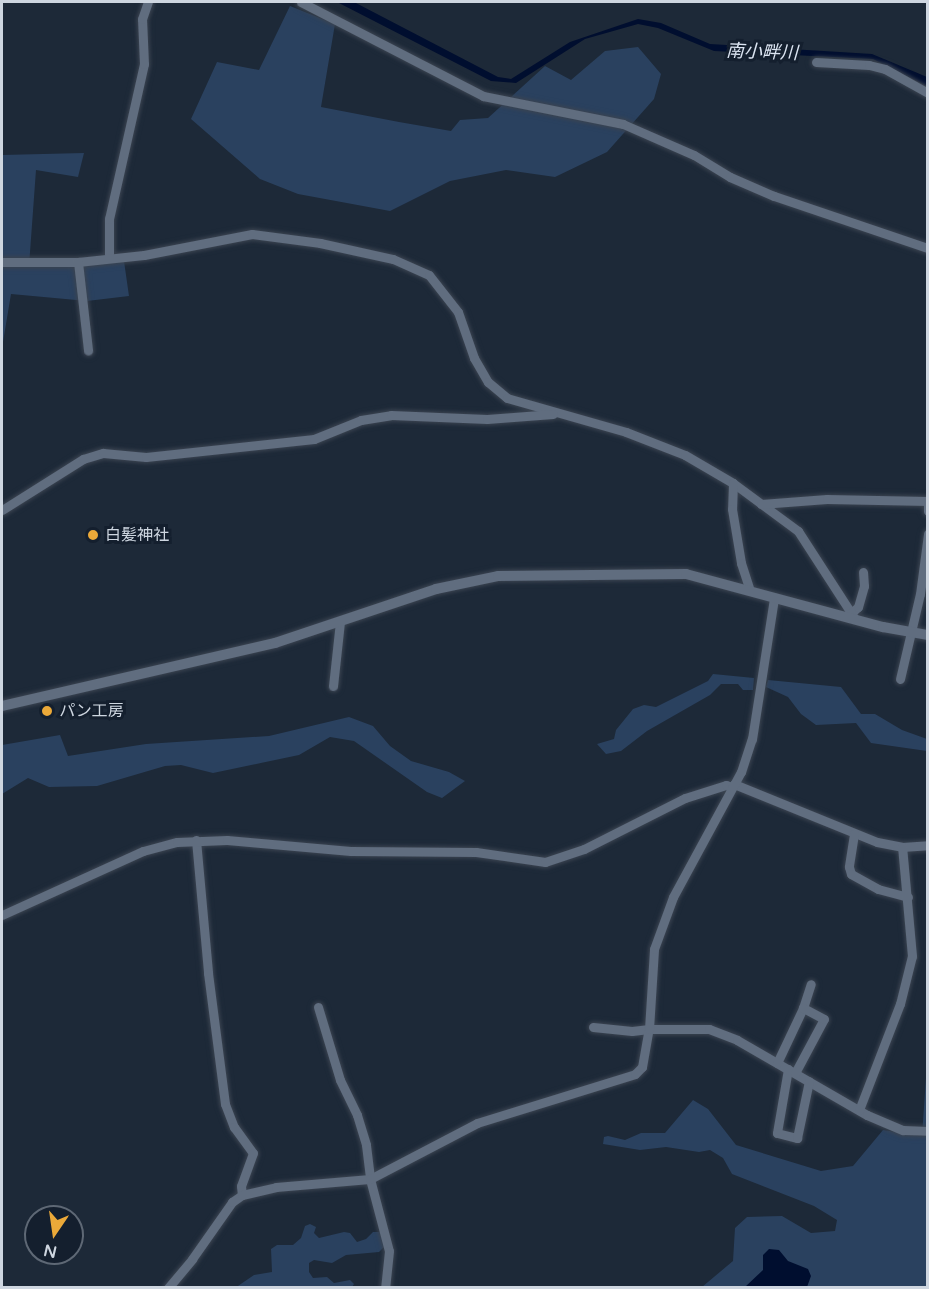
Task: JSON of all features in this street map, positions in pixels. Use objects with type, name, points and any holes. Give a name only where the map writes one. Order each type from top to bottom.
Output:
[{"type":"street","points":[[109,258],[109,219],[144,64],[142,19],[148,2]]},
{"type":"street","points":[[301,2],[332,15],[483,96],[623,124],[694,154],[730,177],[774,196],[927,248]]},
{"type":"street","points":[[816,62],[869,65],[885,69],[927,93]]},
{"type":"street","points":[[2,262],[78,262],[252,234],[320,243],[393,259],[429,275],[458,312],[474,358],[488,382],[507,398],[626,432],[685,455],[733,483],[798,531],[853,616]]},
{"type":"street","points":[[78,262],[88,350]]},
{"type":"street","points":[[2,510],[83,459],[103,453],[146,457],[314,439],[361,420],[391,415],[487,419],[564,413]]},
{"type":"street","points":[[733,483],[732,509],[741,563],[750,591]]},
{"type":"street","points":[[761,504],[826,499],[927,501],[927,511]]},
{"type":"street","points":[[900,679],[920,594],[927,534]]},
{"type":"street","points":[[853,616],[864,586],[863,572]]},
{"type":"street","points":[[2,706],[241,652],[340,622],[436,589],[498,576],[686,574],[911,633],[927,635]]},
{"type":"street","points":[[168,1287],[192,1259],[232,1202],[242,1195],[276,1187],[370,1179],[485,1120],[635,1074],[642,1067],[649,1029],[651,960],[664,917],[733,786],[752,739],[774,598]]},
{"type":"street","points":[[333,686],[340,622]]},
{"type":"street","points":[[2,915],[143,851],[169,843],[196,840],[351,851],[476,852],[545,862],[584,849],[685,798],[726,785],[884,844],[902,848],[927,845]]},
{"type":"street","points":[[854,834],[850,874],[878,889],[908,897]]},
{"type":"street","points":[[196,840],[208,973],[225,1104],[234,1127],[253,1153],[241,1186],[242,1195]]},
{"type":"street","points":[[859,1110],[905,984],[912,956],[902,848]]},
{"type":"street","points":[[777,1063],[803,1008],[811,984]]},
{"type":"street","points":[[318,1007],[340,1080],[361,1126],[370,1179],[389,1251],[385,1287]]},
{"type":"street","points":[[803,1008],[824,1019],[792,1071],[777,1134],[797,1138],[809,1081]]},
{"type":"street","points":[[593,1027],[632,1031],[709,1029],[737,1040],[859,1110],[903,1130],[927,1131]]},
{"type":"shaded area","points":[[290,6],[335,24],[321,107],[399,122],[451,131],[460,120],[488,118],[545,66],[571,80],[605,51],[638,47],[661,74],[654,99],[607,152],[555,177],[506,170],[450,181],[390,211],[298,194],[260,179],[191,119],[217,62],[259,70]]},
{"type":"shaded area","points":[[84,153],[78,177],[36,170],[29,266],[124,261],[129,296],[87,301],[11,294],[2,348],[2,155]]},
{"type":"shaded area","points":[[713,674],[754,678],[753,690],[743,690],[738,684],[721,684],[710,695],[647,731],[621,751],[606,754],[597,744],[614,739],[616,730],[633,709],[644,705],[656,707],[708,681]]},
{"type":"shaded area","points":[[768,680],[841,687],[861,714],[875,714],[902,730],[927,739],[927,751],[871,743],[856,723],[816,725],[801,714],[788,697],[766,687]]},
{"type":"shaded area","points":[[349,717],[373,726],[390,746],[411,761],[449,772],[465,781],[442,798],[427,792],[354,741],[330,737],[299,755],[213,773],[181,765],[165,766],[97,786],[49,787],[28,778],[2,794],[2,745],[60,735],[68,756],[146,744],[269,736]]},
{"type":"shaded area","points":[[927,1063],[927,1287],[702,1287],[733,1261],[735,1228],[747,1217],[782,1216],[811,1233],[835,1231],[837,1220],[814,1206],[732,1174],[723,1158],[710,1150],[699,1152],[666,1147],[640,1150],[603,1144],[604,1137],[608,1136],[625,1140],[641,1133],[665,1133],[693,1100],[708,1109],[736,1145],[821,1171],[853,1166],[883,1130],[922,1136]]},
{"type":"shaded area","points":[[310,1224],[316,1227],[314,1233],[319,1238],[344,1232],[350,1233],[357,1242],[366,1239],[373,1232],[382,1232],[386,1245],[379,1252],[346,1255],[332,1263],[314,1260],[309,1263],[309,1272],[313,1278],[327,1277],[334,1283],[350,1280],[354,1284],[352,1287],[235,1288],[254,1275],[272,1272],[271,1249],[277,1245],[293,1245],[301,1238],[305,1226]]},
{"type":"water","name":"南小畔川","points":[[337,2],[354,2],[498,77],[511,79],[570,42],[638,19],[661,23],[710,44],[872,54],[927,77],[927,86],[873,59],[714,51],[658,28],[638,24],[585,39],[516,83],[491,81]]},
{"type":"water","points":[[769,1249],[779,1250],[788,1261],[808,1269],[811,1276],[807,1287],[745,1287],[763,1270],[763,1255]]},
{"type":"place","name":"白髪神社","points":[[93,535]]},
{"type":"place","name":"パン工房","points":[[47,711]]}]
